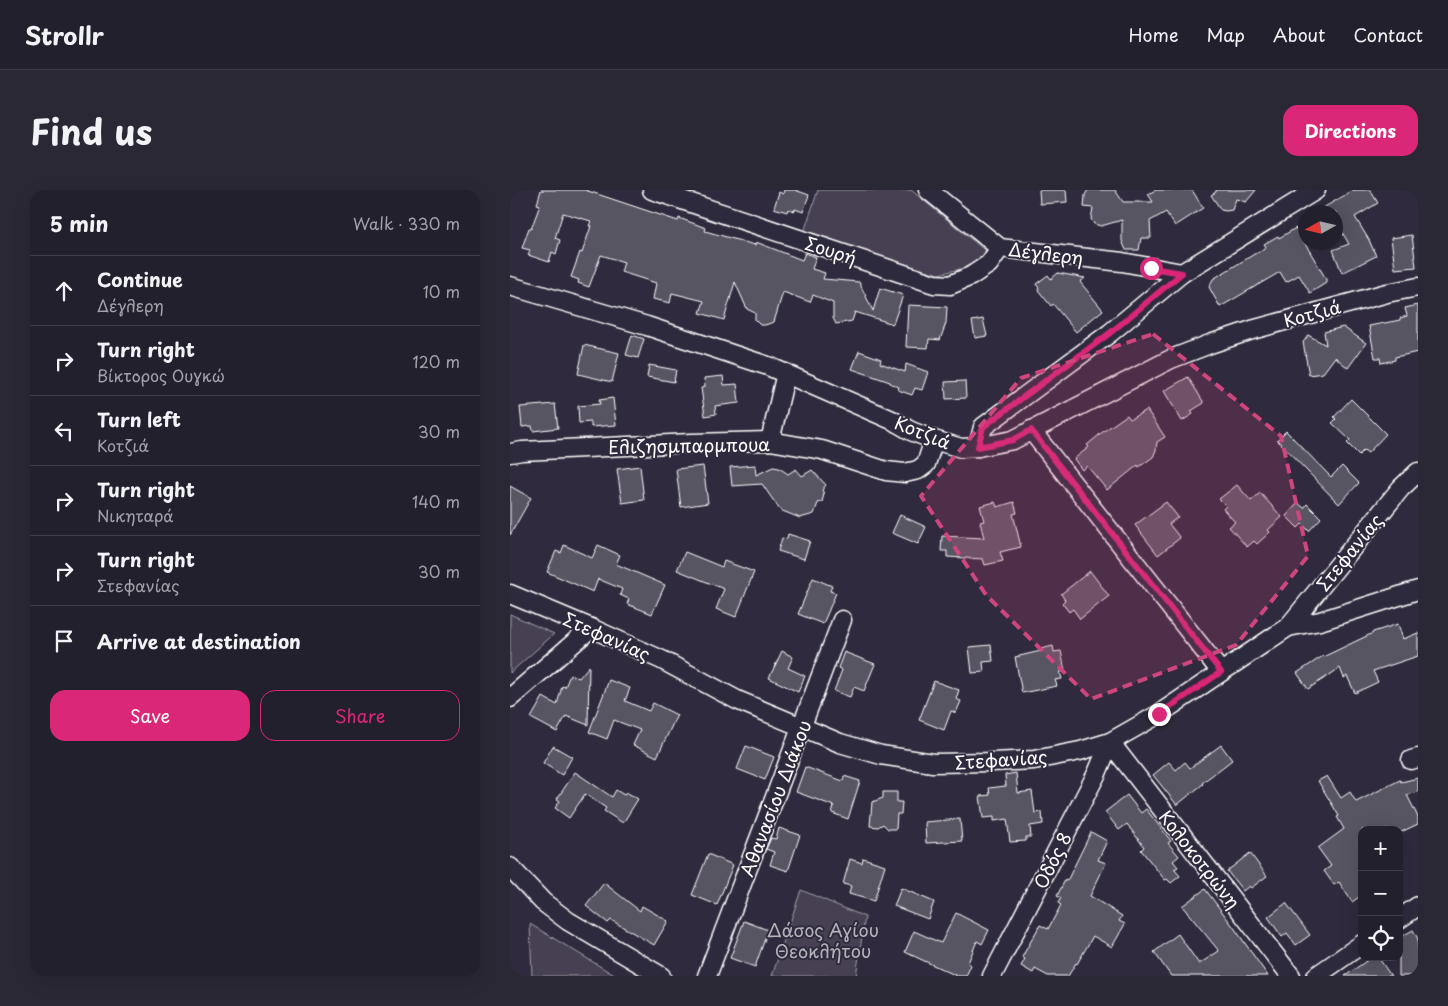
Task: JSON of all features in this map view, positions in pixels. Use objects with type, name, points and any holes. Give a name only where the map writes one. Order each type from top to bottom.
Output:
[{"type":"street","name":"Σουρή","points":[[652,190],[934,284],[950,285],[971,276],[989,264],[1000,248]]},
{"type":"street","name":"Δέγλερη","points":[[928,190],[1000,248],[1122,262],[1182,273]]},
{"type":"street","points":[[978,447],[983,427],[1110,333],[1182,273],[1316,190]]},
{"type":"street","name":"Κοτζιά","points":[[510,286],[647,326],[768,366],[892,420],[911,431],[961,448],[978,447],[1013,440],[1171,359],[1210,344],[1252,330],[1378,295],[1418,287]]},
{"type":"street","points":[[770,441],[786,373]]},
{"type":"street","points":[[1031,430],[1221,672]]},
{"type":"street","name":"Ελιζησμπαρμπουα","points":[[510,453],[691,443],[770,441],[822,450],[886,471],[905,472],[918,470],[926,464],[934,440]]},
{"type":"street","name":"Στεφανίας","points":[[510,594],[662,660],[737,700],[840,743],[881,755],[933,763],[1034,760],[1080,751],[1110,742],[1159,714],[1288,627],[1401,488],[1418,472]]},
{"type":"street","points":[[1288,627],[1320,621],[1418,590]]},
{"type":"street","name":"Αθανασίου Διάκου","points":[[707,976],[842,620]]},
{"type":"street","points":[[510,698],[591,628]]},
{"type":"street","name":"Οδός 8","points":[[992,976],[1097,772],[1110,742]]},
{"type":"street","name":"Κολοκοτρώνη","points":[[1110,742],[1291,976]]},
{"type":"street","points":[[510,867],[544,902],[568,921],[661,976]]},
{"type":"street","points":[[1403,916],[1418,906]]},
{"type":"street","points":[[1316,976],[1358,947]]},
{"type":"highlighted area","points":[[1153,334],[1281,436],[1308,556],[1236,645],[1091,699],[986,595],[921,496],[1021,378]]},
{"type":"green space","points":[[818,190],[911,190],[988,253],[964,268],[939,274],[905,265],[804,232]]},
{"type":"green space","points":[[510,614],[554,634],[510,673]]},
{"type":"green space","name":"Δάσος Αγίου Θεοκλήτου","points":[[801,890],[865,917],[856,976],[772,976]]},
{"type":"green space","points":[[530,924],[616,976],[532,976]]},
{"type":"building","points":[[541,190],[585,190],[678,221],[679,218],[706,228],[705,231],[755,245],[756,242],[802,260],[805,253],[816,257],[812,269],[825,273],[823,279],[859,282],[873,311],[880,288],[903,295],[893,324],[855,312],[852,321],[836,324],[833,318],[833,303],[813,295],[810,302],[783,292],[774,322],[760,325],[755,320],[755,313],[747,309],[735,282],[724,320],[700,313],[704,301],[672,293],[670,303],[653,299],[656,283],[621,272],[624,262],[601,255],[589,287],[578,283],[579,280],[571,277],[580,252],[582,253],[591,221],[563,213],[555,238],[560,240],[556,254],[552,252],[549,262],[528,255],[530,250],[522,248],[540,205],[537,204]]},
{"type":"building","points":[[784,190],[795,190],[809,195],[803,212],[788,209],[787,212],[774,208],[779,192],[783,194]]},
{"type":"building","points":[[1039,190],[1066,190],[1067,202],[1040,204]]},
{"type":"building","points":[[1088,190],[1115,190],[1123,202],[1153,202],[1148,194],[1156,190],[1192,190],[1203,208],[1175,226],[1166,212],[1150,221],[1151,238],[1141,238],[1139,250],[1126,250],[1122,241],[1122,220],[1101,226],[1094,224],[1091,219],[1093,208],[1084,207],[1085,195]]},
{"type":"building","points":[[1216,190],[1256,190],[1246,202],[1236,199],[1232,210],[1226,211],[1221,210],[1211,195]]},
{"type":"building","points":[[1354,190],[1370,190],[1378,203],[1355,217],[1376,256],[1342,273],[1333,250],[1343,250],[1343,246],[1349,244],[1343,234],[1343,205],[1328,205]]},
{"type":"building","points":[[1296,228],[1298,231],[1298,250],[1309,250],[1326,279],[1326,283],[1310,293],[1299,275],[1286,282],[1280,272],[1220,307],[1209,287],[1213,279],[1266,247],[1264,244],[1278,236],[1279,238]]},
{"type":"building","points":[[1412,235],[1416,267],[1395,269],[1391,238]]},
{"type":"building","points":[[1058,273],[1085,278],[1080,282],[1103,310],[1076,332],[1053,304],[1051,306],[1038,290],[1039,288],[1036,284],[1048,275],[1051,279]]},
{"type":"building","points":[[908,305],[947,307],[946,323],[940,340],[929,339],[928,348],[906,347]]},
{"type":"building","points":[[1418,305],[1418,352],[1395,357],[1395,360],[1381,363],[1380,358],[1375,358],[1369,326],[1400,320],[1400,318],[1407,316],[1405,308]]},
{"type":"building","points":[[983,319],[987,336],[975,338],[972,321]]},
{"type":"building","points":[[1343,327],[1366,343],[1348,368],[1335,357],[1323,373],[1309,375],[1303,342],[1308,335],[1326,345],[1324,332]]},
{"type":"building","points":[[632,335],[644,339],[638,358],[626,355]]},
{"type":"building","points":[[584,345],[619,353],[612,382],[578,374]]},
{"type":"building","points":[[859,351],[881,359],[880,363],[905,372],[906,364],[928,372],[922,390],[915,388],[912,395],[898,390],[899,387],[890,382],[852,369]]},
{"type":"building","points":[[649,365],[676,370],[674,382],[647,377]]},
{"type":"building","points":[[723,376],[724,385],[737,384],[739,403],[715,406],[716,414],[705,416],[701,388],[705,387],[704,378]]},
{"type":"building","points":[[1188,377],[1204,403],[1191,411],[1193,414],[1182,421],[1164,391]]},
{"type":"building","points":[[965,381],[966,398],[946,399],[945,382]]},
{"type":"building","points":[[613,398],[616,425],[591,427],[591,422],[579,423],[578,406],[600,404],[599,400]]},
{"type":"building","points":[[1351,399],[1386,434],[1368,453],[1364,450],[1359,455],[1347,443],[1350,440],[1332,423],[1336,419],[1334,417]]},
{"type":"building","points":[[555,404],[558,428],[533,431],[532,426],[522,427],[520,407]]},
{"type":"building","points":[[1147,410],[1165,437],[1157,442],[1153,457],[1139,467],[1138,465],[1107,490],[1087,466],[1082,470],[1074,459],[1089,447],[1087,445],[1127,415],[1130,419]]},
{"type":"building","points":[[1286,431],[1331,477],[1342,466],[1359,483],[1339,504],[1277,440]]},
{"type":"building","points":[[755,465],[756,475],[773,467],[779,468],[788,474],[796,469],[802,476],[812,470],[826,485],[822,490],[824,494],[822,502],[818,503],[814,514],[800,518],[780,510],[762,484],[732,486],[730,467]]},
{"type":"building","points":[[640,466],[644,500],[622,503],[617,469]]},
{"type":"building","points":[[703,466],[708,503],[681,507],[676,469]]},
{"type":"building","points":[[1237,485],[1251,501],[1260,493],[1282,517],[1257,544],[1254,541],[1247,547],[1229,527],[1235,522],[1223,509],[1226,506],[1219,499]]},
{"type":"building","points":[[510,486],[531,498],[510,535]]},
{"type":"building","points":[[995,502],[997,507],[1014,502],[1017,513],[1013,514],[1021,547],[1000,552],[1003,561],[985,565],[983,559],[947,557],[947,551],[941,551],[942,536],[984,538],[980,522],[984,521],[980,506]]},
{"type":"building","points":[[1166,502],[1178,517],[1169,524],[1180,538],[1158,555],[1135,525]]},
{"type":"building","points":[[1298,503],[1304,508],[1307,504],[1321,518],[1309,531],[1302,524],[1298,528],[1286,516]]},
{"type":"building","points":[[900,515],[926,527],[918,544],[892,533]]},
{"type":"building","points":[[788,534],[810,541],[804,559],[778,551],[782,538],[787,539]]},
{"type":"building","points":[[564,545],[592,558],[598,545],[620,555],[616,564],[665,585],[652,614],[627,604],[629,599],[620,595],[622,589],[598,579],[593,592],[547,572],[556,551],[561,553]]},
{"type":"building","points":[[685,552],[722,567],[724,561],[754,572],[736,617],[716,609],[724,589],[677,570]]},
{"type":"building","points":[[1090,571],[1109,596],[1080,619],[1073,609],[1069,612],[1062,603],[1065,600],[1061,594]]},
{"type":"building","points":[[813,578],[832,586],[830,591],[836,593],[823,624],[798,614]]},
{"type":"building","points":[[1398,624],[1403,639],[1418,633],[1418,656],[1373,671],[1378,682],[1355,693],[1347,676],[1344,678],[1340,668],[1308,689],[1297,673],[1323,656],[1373,632]]},
{"type":"building","points":[[991,645],[993,661],[983,662],[984,672],[972,673],[969,647]]},
{"type":"building","points":[[1053,646],[1054,652],[1061,651],[1065,671],[1060,672],[1062,679],[1055,680],[1057,686],[1022,693],[1015,657]]},
{"type":"building","points":[[782,651],[793,657],[788,668],[805,676],[798,692],[769,678]]},
{"type":"building","points":[[844,652],[875,664],[864,691],[854,687],[850,697],[834,691],[842,670],[838,668]]},
{"type":"building","points":[[589,666],[588,725],[566,716],[557,732],[531,718],[543,697],[557,705],[562,686],[565,687],[570,675],[579,678]]},
{"type":"building","points":[[609,680],[630,688],[625,701],[649,711],[653,703],[677,715],[657,757],[633,745],[640,730],[614,720],[607,739],[589,732]]},
{"type":"building","points":[[934,681],[959,690],[956,699],[961,701],[956,713],[951,711],[944,730],[919,720]]},
{"type":"building","points":[[1221,745],[1232,760],[1177,805],[1153,775],[1169,762],[1176,770],[1185,762],[1190,768]]},
{"type":"building","points":[[553,746],[572,757],[562,775],[543,763]]},
{"type":"building","points":[[746,746],[774,757],[765,780],[737,769]]},
{"type":"building","points":[[805,767],[843,781],[844,776],[860,781],[848,819],[832,813],[834,806],[796,792]]},
{"type":"building","points":[[575,772],[612,797],[616,790],[624,795],[626,792],[638,799],[623,823],[604,811],[606,808],[585,794],[569,818],[555,808],[560,801],[557,799]]},
{"type":"building","points":[[1016,773],[1018,793],[1032,791],[1035,813],[1042,812],[1043,824],[1030,826],[1031,837],[1026,837],[1026,841],[1010,842],[1007,819],[994,821],[994,817],[983,818],[980,796],[990,795],[989,788],[1006,786],[1005,775]]},
{"type":"building","points":[[1327,776],[1341,798],[1350,792],[1356,802],[1400,780],[1401,782],[1418,778],[1418,792],[1407,795],[1418,817],[1418,824],[1403,831],[1403,826],[1358,826],[1358,898],[1352,902],[1339,882],[1334,885],[1324,871],[1331,866],[1318,848],[1344,829],[1337,817],[1339,816],[1318,781]]},
{"type":"building","points":[[883,792],[897,792],[897,802],[902,802],[901,814],[897,814],[896,829],[888,829],[883,824],[878,827],[870,826],[872,802],[883,798]]},
{"type":"building","points":[[1127,795],[1141,813],[1146,809],[1171,841],[1168,843],[1179,856],[1173,861],[1178,867],[1174,869],[1180,876],[1171,883],[1167,879],[1165,880],[1141,850],[1144,847],[1127,824],[1119,830],[1105,812]]},
{"type":"building","points":[[960,819],[962,841],[926,843],[925,822]]},
{"type":"building","points":[[779,828],[800,835],[788,871],[770,865],[774,852],[766,849],[771,838],[776,839]]},
{"type":"building","points":[[1091,832],[1107,841],[1098,860],[1106,863],[1090,896],[1122,916],[1119,921],[1125,924],[1112,947],[1093,936],[1068,976],[1048,976],[1035,969],[1033,973],[1021,966],[1025,959],[1022,957],[1040,925],[1048,929],[1061,905],[1058,903],[1061,898],[1057,896],[1065,880],[1067,881]]},
{"type":"building","points":[[1250,853],[1267,876],[1251,888],[1249,886],[1243,891],[1227,871]]},
{"type":"building","points":[[708,854],[733,865],[717,905],[692,895]]},
{"type":"building","points":[[863,858],[885,865],[874,901],[849,894],[851,886],[843,884],[850,859],[862,863]]},
{"type":"building","points":[[604,883],[640,911],[642,906],[668,921],[654,945],[611,920],[608,923],[586,906]]},
{"type":"building","points":[[901,888],[934,902],[928,919],[894,906]]},
{"type":"building","points":[[1205,889],[1268,976],[1171,976],[1154,952],[1178,934],[1199,964],[1219,951],[1182,906]]},
{"type":"building","points":[[1286,903],[1310,935],[1296,945],[1287,933],[1282,937],[1268,917]]},
{"type":"building","points":[[956,913],[989,930],[982,944],[977,941],[968,963],[971,965],[966,976],[957,976],[905,952],[914,931],[941,943]]},
{"type":"building","points":[[744,921],[768,930],[755,967],[730,958]]},
{"type":"building","points":[[1413,930],[1418,939],[1418,976],[1399,976],[1399,961],[1403,961],[1403,936]]},
{"type":"building","points":[[1366,961],[1381,961],[1391,976],[1345,976]]},
{"type":"route","points":[[1151,268],[1182,273],[1110,333],[983,427],[978,447],[1013,440],[1031,430],[1221,672],[1159,714]]}]
